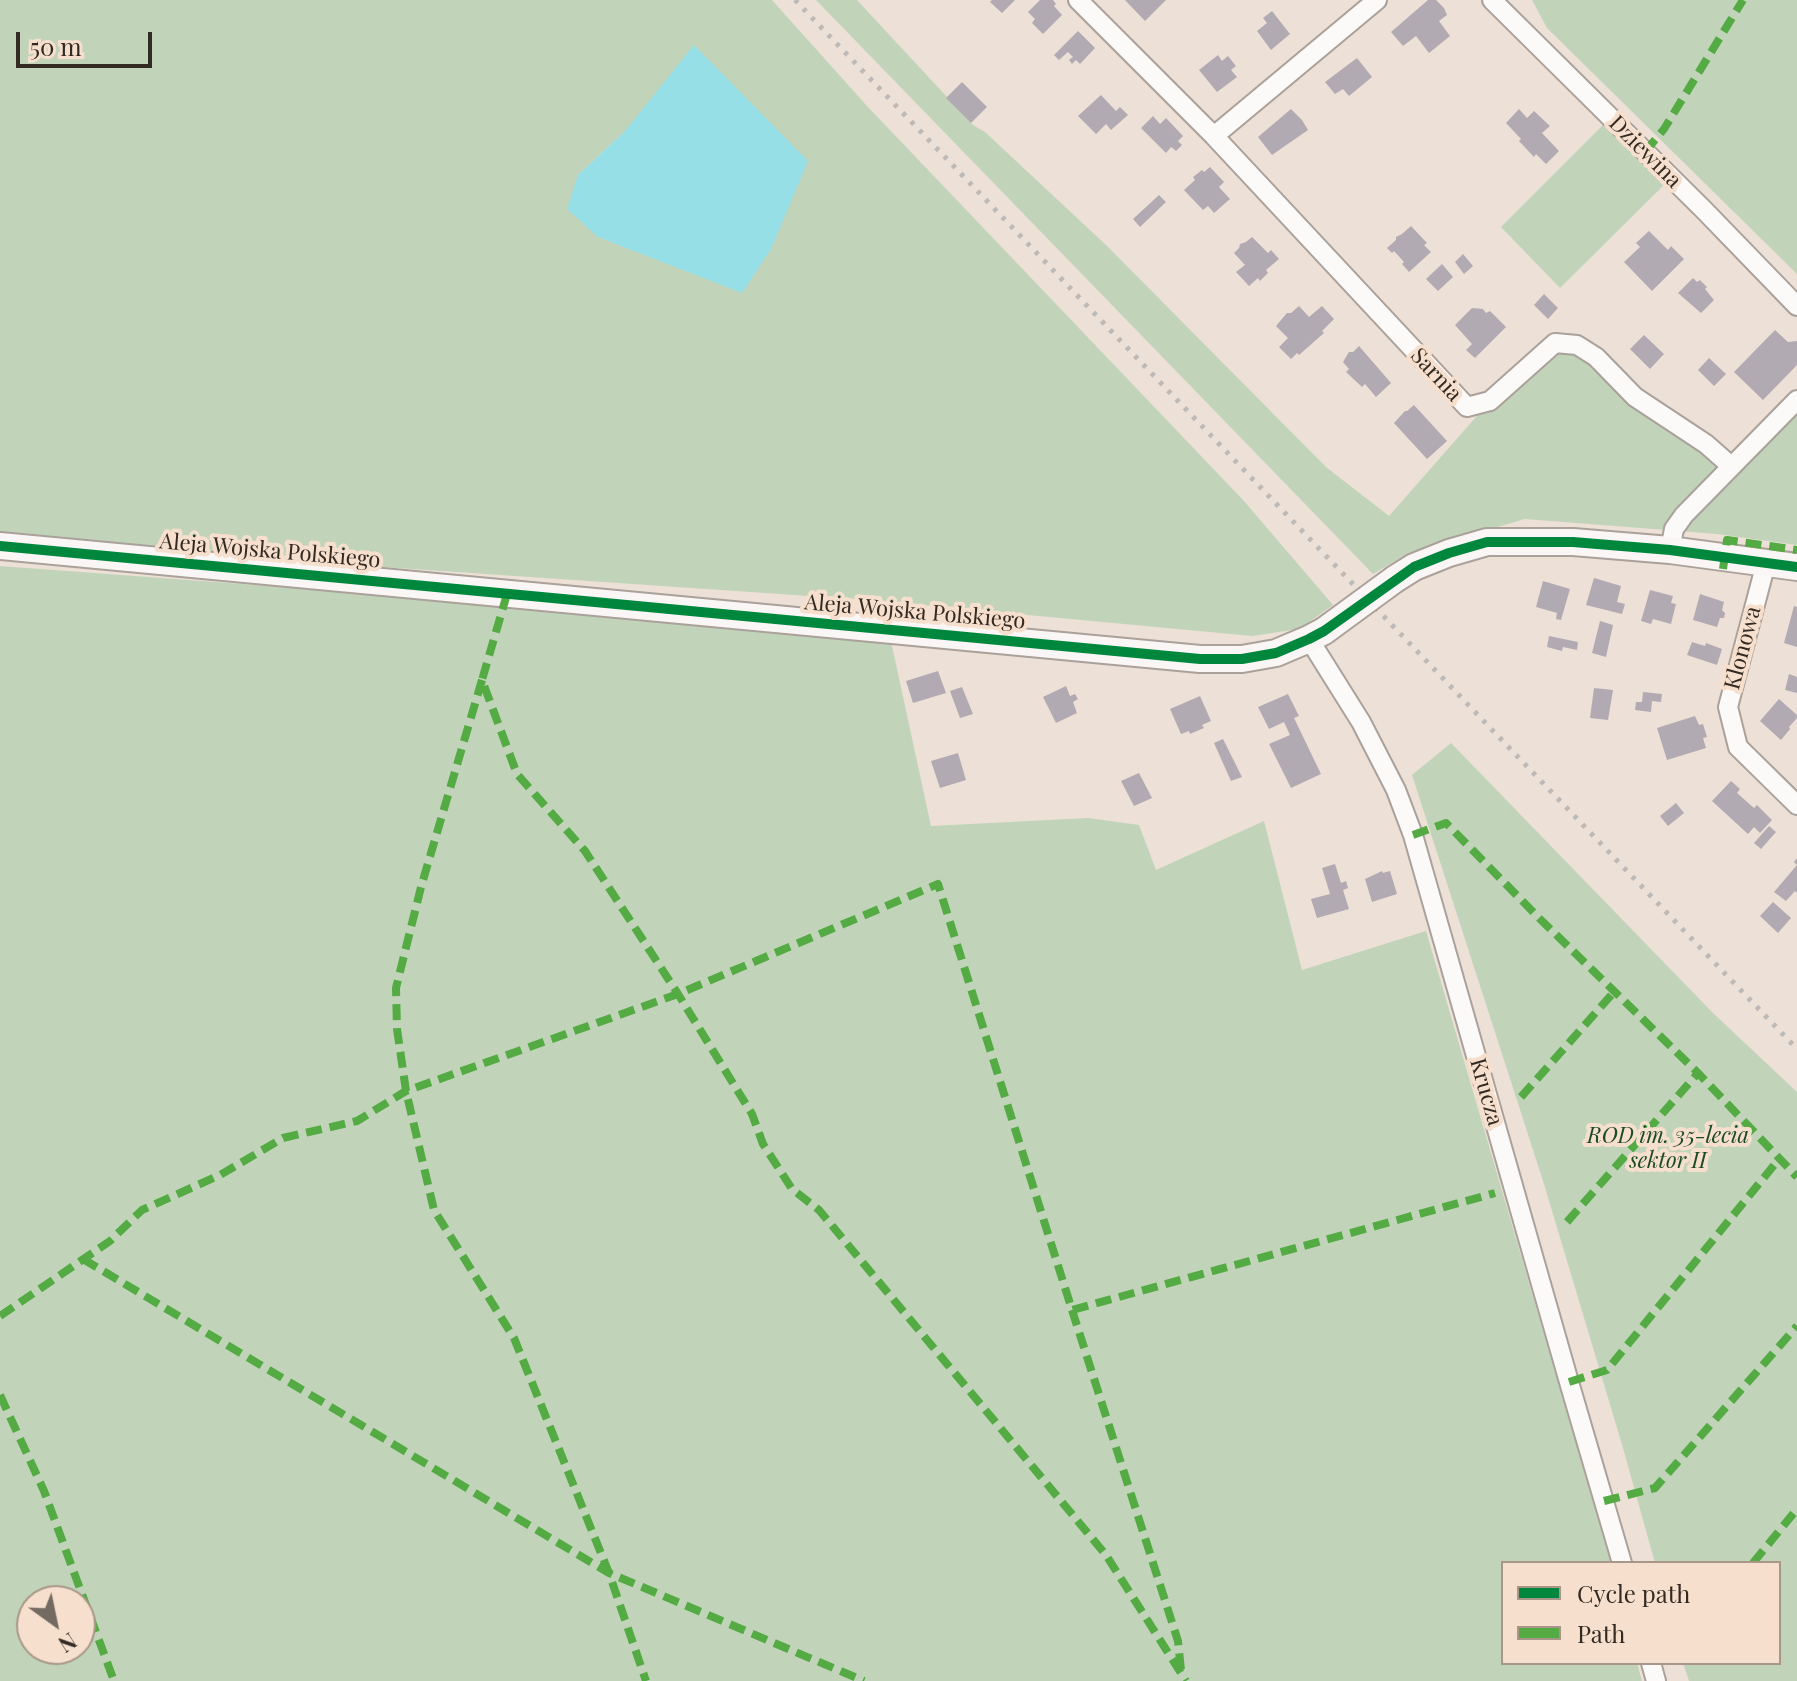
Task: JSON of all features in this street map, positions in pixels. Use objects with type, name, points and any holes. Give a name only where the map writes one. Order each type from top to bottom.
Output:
[{"type":"street","name":"Sarnia","points":[[1078,0],[1214,136],[1467,407],[1490,401],[1555,343],[1577,345],[1596,357],[1635,397],[1706,444],[1731,466]]},
{"type":"street","points":[[1214,136],[1377,0]]},
{"type":"street","name":"Dziewina","points":[[1492,0],[1797,306]]},
{"type":"street","points":[[1670,550],[1677,524],[1797,400]]},
{"type":"street","name":"Aleja Wojska Polskiego","points":[[0,546],[1200,659],[1242,659],[1276,653],[1316,635],[1414,567],[1487,542],[1573,542],[1670,550],[1797,567]]},
{"type":"street","name":"Klonowa","points":[[1766,563],[1728,707],[1738,747],[1797,805]]},
{"type":"street","name":"Krucza","points":[[1316,635],[1396,790],[1413,835],[1621,1561]]},
{"type":"green space","points":[[0,0],[772,0],[867,106],[1244,501],[1333,605],[1299,629],[1252,636],[868,600],[0,541]],"holes":[[[625,131],[742,292],[598,237],[578,175]]]},
{"type":"green space","points":[[816,0],[857,0],[973,125],[985,132],[1106,245],[1326,467],[1389,516],[1490,401],[1555,343],[1577,345],[1731,466],[1797,401],[1797,545],[1717,534],[1525,519],[1408,553],[1373,574]]},
{"type":"green space","points":[[1532,0],[1797,0],[1797,274],[1547,28]]},
{"type":"green space","points":[[1610,118],[1671,178],[1560,288],[1501,227]]},
{"type":"green space","points":[[0,566],[889,632],[931,826],[1088,818],[1139,825],[1156,870],[1264,821],[1302,970],[1426,931],[1610,1561],[1501,1561],[1501,1665],[1638,1665],[1642,1681],[0,1681]]},
{"type":"green space","name":"ROD im. 35-lecia sektor II","points":[[1451,743],[1713,1013],[1797,1092],[1797,1681],[1689,1681],[1684,1665],[1781,1665],[1781,1561],[1654,1561],[1544,1184],[1412,775]]},
{"type":"water","points":[[694,45],[808,161],[771,249],[742,293],[598,237],[567,209],[578,175],[625,131]]},
{"type":"building","points":[[1015,0],[1002,13],[990,2]]},
{"type":"building","points":[[1040,0],[1053,0],[1062,15],[1043,34],[1032,23],[1035,19],[1028,12]]},
{"type":"building","points":[[1125,0],[1166,0],[1145,21]]},
{"type":"building","points":[[1428,0],[1436,0],[1444,8],[1447,15],[1439,21],[1450,36],[1429,53],[1416,36],[1403,46],[1391,32]]},
{"type":"building","points":[[1272,11],[1290,34],[1271,50],[1257,31],[1267,23],[1263,18]]},
{"type":"building","points":[[1078,31],[1095,48],[1080,64],[1076,60],[1072,64],[1069,60],[1073,57],[1068,52],[1059,60],[1054,55]]},
{"type":"building","points":[[1218,55],[1222,61],[1228,56],[1236,66],[1231,70],[1237,77],[1217,92],[1199,70]]},
{"type":"building","points":[[1357,58],[1372,77],[1349,96],[1343,89],[1335,94],[1325,82]]},
{"type":"building","points":[[962,82],[987,107],[971,123],[946,98]]},
{"type":"building","points":[[1101,95],[1116,111],[1120,107],[1128,115],[1111,130],[1106,124],[1096,134],[1078,116]]},
{"type":"building","points":[[1291,109],[1308,130],[1272,155],[1258,137]]},
{"type":"building","points":[[1519,109],[1527,118],[1534,111],[1550,126],[1542,133],[1559,151],[1546,164],[1536,154],[1534,157],[1506,123]]},
{"type":"building","points":[[1153,116],[1160,124],[1166,118],[1183,136],[1178,141],[1182,145],[1176,151],[1171,147],[1166,153],[1141,128]]},
{"type":"building","points":[[1210,167],[1224,182],[1219,187],[1230,199],[1214,213],[1208,206],[1203,210],[1184,190],[1195,180],[1193,177]]},
{"type":"building","points":[[1159,195],[1166,202],[1140,227],[1133,219]]},
{"type":"building","points":[[1411,226],[1431,252],[1409,272],[1394,251],[1392,253],[1387,248]]},
{"type":"building","points":[[1649,231],[1668,250],[1671,246],[1684,259],[1652,291],[1624,262],[1640,247],[1636,243]]},
{"type":"building","points":[[1252,237],[1279,259],[1266,270],[1268,273],[1260,281],[1258,278],[1249,286],[1236,272],[1245,265],[1234,253],[1240,244]]},
{"type":"building","points":[[1463,254],[1473,266],[1464,274],[1455,262]]},
{"type":"building","points":[[1442,264],[1453,277],[1438,291],[1426,279]]},
{"type":"building","points":[[1693,278],[1707,287],[1705,289],[1714,300],[1701,313],[1678,293]]},
{"type":"building","points":[[1544,294],[1558,308],[1548,319],[1534,305]]},
{"type":"building","points":[[1299,306],[1309,317],[1322,306],[1334,319],[1322,331],[1324,333],[1291,359],[1279,347],[1288,338],[1276,326],[1287,313]]},
{"type":"building","points":[[1472,308],[1483,309],[1486,313],[1490,311],[1506,327],[1475,358],[1466,350],[1472,344],[1455,325]]},
{"type":"building","points":[[1775,330],[1788,342],[1797,341],[1797,365],[1763,400],[1734,372]]},
{"type":"building","points":[[1644,335],[1664,354],[1650,369],[1630,349]]},
{"type":"building","points":[[1359,346],[1391,383],[1376,397],[1365,384],[1362,387],[1346,372],[1349,369],[1343,362],[1349,352]]},
{"type":"building","points":[[1709,358],[1726,374],[1714,386],[1698,370]]},
{"type":"building","points":[[1414,405],[1447,441],[1427,459],[1394,423]]},
{"type":"building","points":[[1594,578],[1621,586],[1617,602],[1625,604],[1622,614],[1586,605]]},
{"type":"building","points":[[1543,581],[1570,589],[1561,620],[1556,619],[1557,613],[1536,607]]},
{"type":"building","points":[[1650,590],[1673,596],[1671,603],[1676,604],[1671,624],[1653,619],[1651,624],[1641,621]]},
{"type":"building","points":[[1700,594],[1724,602],[1724,618],[1720,618],[1717,627],[1693,620]]},
{"type":"building","points":[[1794,606],[1797,607],[1797,647],[1784,643]]},
{"type":"building","points":[[1600,621],[1613,625],[1606,657],[1592,653]]},
{"type":"building","points":[[1549,636],[1578,642],[1577,650],[1563,647],[1562,651],[1547,647]]},
{"type":"building","points":[[1692,642],[1722,649],[1717,665],[1687,655]]},
{"type":"building","points":[[938,671],[946,693],[913,703],[906,681]]},
{"type":"building","points":[[1789,674],[1797,677],[1797,693],[1785,690]]},
{"type":"building","points":[[1066,686],[1070,696],[1075,694],[1078,699],[1073,702],[1077,713],[1056,723],[1043,697]]},
{"type":"building","points":[[962,687],[973,714],[960,718],[950,691]]},
{"type":"building","points":[[1594,688],[1613,690],[1608,720],[1590,718]]},
{"type":"building","points":[[1643,692],[1662,694],[1661,702],[1652,701],[1651,712],[1635,710],[1636,702],[1642,702]]},
{"type":"building","points":[[1288,694],[1299,716],[1294,718],[1321,774],[1291,788],[1269,744],[1290,735],[1284,722],[1269,729],[1258,707]]},
{"type":"building","points":[[1200,696],[1211,721],[1202,725],[1204,728],[1181,734],[1170,709]]},
{"type":"building","points":[[1779,699],[1797,715],[1781,740],[1760,721]]},
{"type":"building","points":[[1695,716],[1699,725],[1703,724],[1706,748],[1667,760],[1657,728]]},
{"type":"building","points":[[1223,739],[1242,777],[1231,781],[1214,743]]},
{"type":"building","points":[[958,753],[966,780],[940,788],[931,761]]},
{"type":"building","points":[[1139,773],[1152,798],[1134,806],[1121,781]]},
{"type":"building","points":[[1731,781],[1740,789],[1737,793],[1754,808],[1757,805],[1772,820],[1760,833],[1754,827],[1748,834],[1712,801]]},
{"type":"building","points":[[1676,803],[1684,813],[1668,826],[1660,816]]},
{"type":"building","points":[[1769,826],[1776,832],[1761,849],[1754,843]]},
{"type":"building","points":[[1335,864],[1341,883],[1346,881],[1348,888],[1343,890],[1349,909],[1317,918],[1311,899],[1330,894],[1322,868]]},
{"type":"building","points":[[1797,865],[1797,893],[1795,891],[1786,901],[1774,892]]},
{"type":"building","points":[[1382,871],[1390,871],[1397,894],[1372,902],[1365,879]]},
{"type":"building","points":[[1773,902],[1791,918],[1778,933],[1760,916]]},
{"type":"railway","points":[[795,0],[1797,1049]]},
{"type":"marked path","points":[[1645,152],[1664,129],[1743,0]]},
{"type":"marked path","points":[[1723,569],[1727,540],[1797,550]]},
{"type":"marked path","points":[[507,594],[482,680],[517,774],[585,851],[752,1114],[763,1144],[792,1189],[819,1210],[1106,1555],[1186,1681]]},
{"type":"marked path","points":[[482,680],[421,887],[396,988],[397,1029],[406,1091],[434,1210],[514,1338],[609,1573],[646,1681]]},
{"type":"marked path","points":[[1413,835],[1446,823],[1698,1073],[1797,1177]]},
{"type":"marked path","points":[[0,1316],[110,1241],[142,1210],[220,1175],[283,1138],[357,1121],[406,1091],[678,994],[938,884],[1072,1310],[1495,1193]]},
{"type":"marked path","points":[[1521,1097],[1614,992]]},
{"type":"marked path","points":[[1567,1222],[1698,1073]]},
{"type":"marked path","points":[[1569,1382],[1607,1370],[1779,1159]]},
{"type":"marked path","points":[[83,1259],[609,1573],[864,1681]]},
{"type":"marked path","points":[[1072,1310],[1178,1641],[1181,1670]]},
{"type":"marked path","points":[[1604,1501],[1655,1488],[1797,1326]]},
{"type":"marked path","points":[[0,1395],[44,1491],[114,1681]]},
{"type":"marked path","points":[[1755,1561],[1797,1509]]},
{"type":"cycle path","points":[[0,546],[1200,659],[1242,659],[1276,653],[1324,631],[1414,567],[1487,542],[1573,542],[1670,550],[1797,567]]}]
